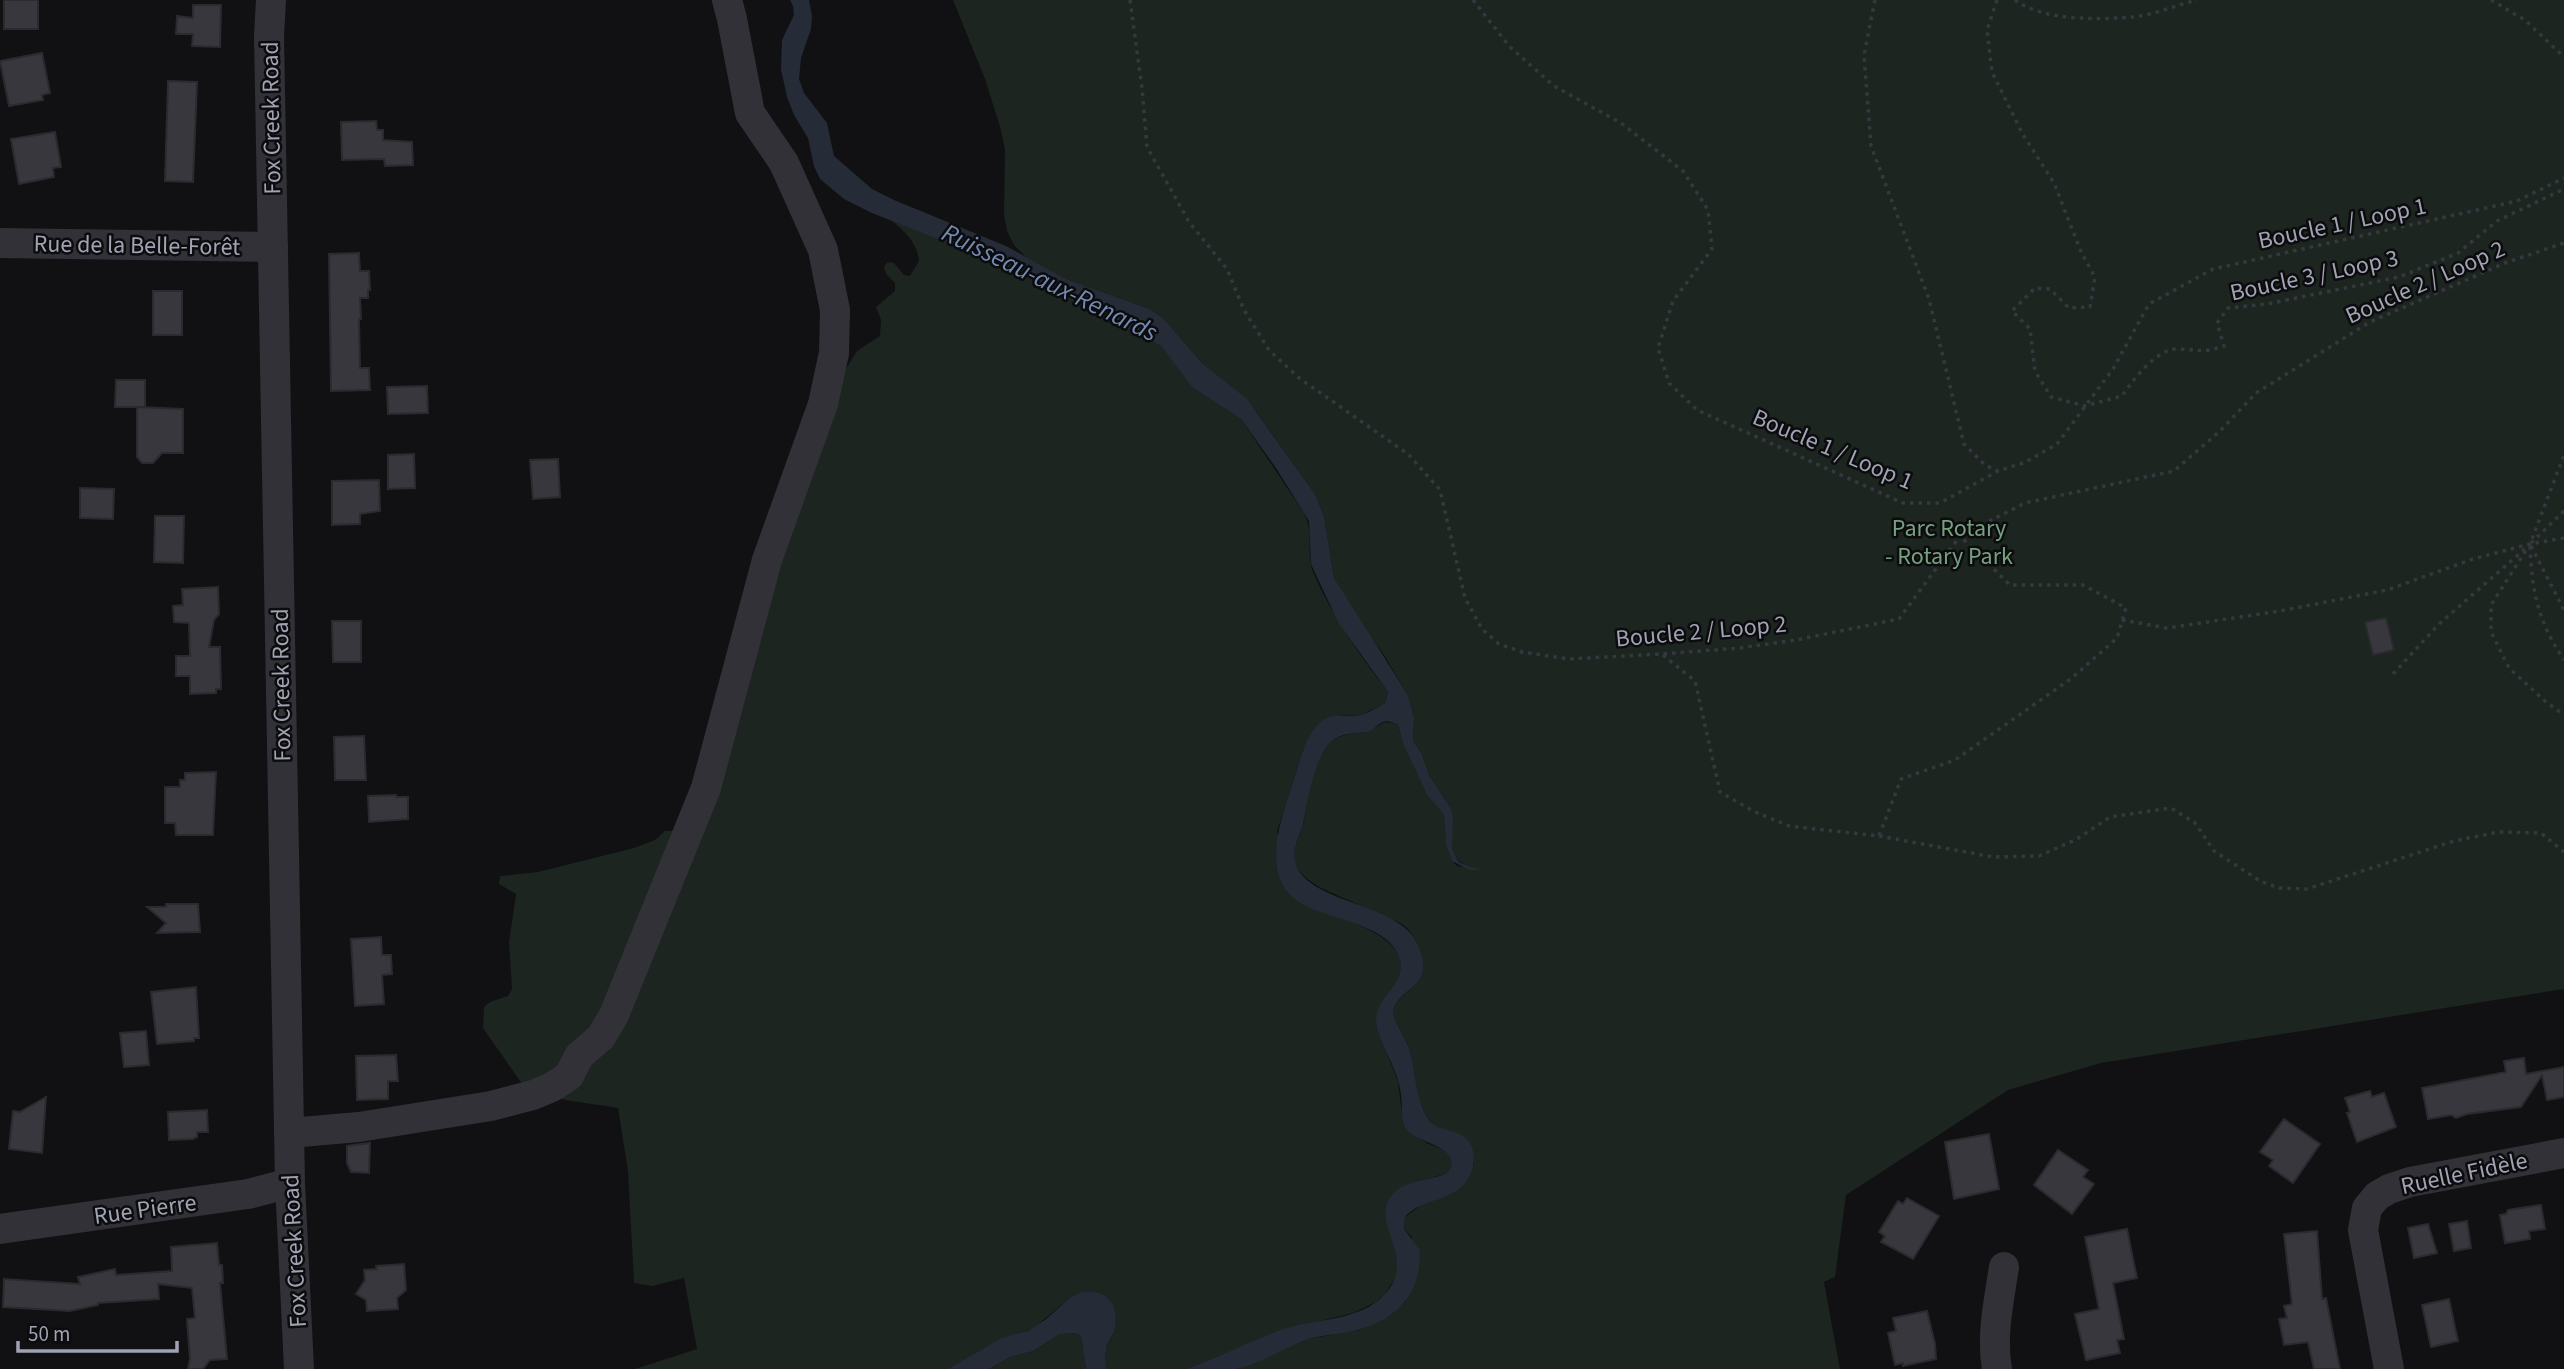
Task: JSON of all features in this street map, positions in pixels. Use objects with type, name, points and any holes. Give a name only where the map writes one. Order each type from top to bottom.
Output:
[{"type":"street","name":"Fox Creek Road","points":[[271,0],[269,36],[290,1183],[299,1369]]},
{"type":"street","points":[[289,1133],[359,1127],[491,1106],[533,1095],[566,1079],[579,1056],[601,1037],[614,1016],[691,829],[706,788],[767,560],[824,404],[834,353],[835,310],[823,250],[784,163],[750,113],[727,0]]},
{"type":"street","name":"Rue de la Belle-Forêt","points":[[0,243],[273,247]]},
{"type":"street","name":"Ruelle Fidèle","points":[[2389,1369],[2363,1230],[2367,1208],[2377,1196],[2410,1182],[2564,1153]]},
{"type":"street","name":"Rue Pierre","points":[[0,1229],[248,1194],[290,1183]]},
{"type":"street","points":[[1997,1369],[1994,1355],[1995,1324],[2004,1267]]},
{"type":"path","name":"Boucle 2 / Loop 2","points":[[1130,0],[1147,147],[1189,222],[1227,269],[1244,310],[1269,351],[1299,378],[1408,454],[1440,490],[1465,598],[1482,629],[1499,644],[1522,652],[1569,659],[1740,648],[1796,640],[1899,619],[1961,536],[2025,503],[2174,471],[2220,431],[2256,393],[2370,322],[2505,263],[2564,243]]},
{"type":"path","name":"Boucle 1 / Loop 1","points":[[1472,0],[1509,46],[1554,86],[1621,123],[1684,171],[1708,211],[1712,249],[1673,301],[1657,348],[1669,383],[1697,410],[1903,503],[1940,503],[1998,471],[2026,463],[2057,444],[2113,369],[2149,304],[2213,269],[2517,201],[2564,177]]},
{"type":"path","points":[[1875,0],[1864,55],[1871,146],[1929,299],[1965,444],[1985,465],[1998,471]]},
{"type":"path","name":"Boucle 3 / Loop 3","points":[[1997,0],[1987,30],[1992,72],[2022,133],[2054,183],[2082,254],[2095,277],[2090,307],[2069,308],[2050,289],[2035,288],[2012,311],[2030,329],[2035,371],[2051,397],[2085,406],[2122,396],[2140,370],[2171,349],[2206,352],[2224,346],[2217,323],[2228,308],[2267,304],[2399,277],[2458,253],[2497,221],[2564,189]]},
{"type":"path","points":[[2015,0],[2022,5],[2062,17],[2134,16],[2197,0]]},
{"type":"path","points":[[2491,0],[2525,20],[2564,57]]},
{"type":"path","points":[[2564,455],[2530,544],[2491,604],[2491,632],[2509,668],[2564,715]]},
{"type":"path","points":[[2393,674],[2439,624],[2564,511]]},
{"type":"path","points":[[1879,836],[1902,779],[1955,760],[2072,678],[2117,639],[2126,608],[2083,585],[2010,585],[1961,536]]},
{"type":"path","points":[[2122,621],[2167,628],[2293,608],[2387,590],[2473,559],[2564,538]]},
{"type":"path","points":[[2530,544],[2564,610]]},
{"type":"path","points":[[2530,544],[2538,607],[2547,635],[2564,660]]},
{"type":"path","points":[[1661,654],[1695,681],[1720,792],[1753,811],[1789,826],[1879,836],[1993,857],[2039,856],[2077,839],[2110,817],[2171,808],[2195,823],[2214,851],[2260,881],[2279,888],[2307,889],[2454,841],[2499,832],[2540,833],[2564,852]]},
{"type":"green space","name":"Parc Rotary - Rotary Park","points":[[953,0],[2564,0],[2564,989],[2101,1063],[2008,1090],[1846,1195],[1835,1277],[1824,1282],[1840,1369],[1237,1369],[1308,1339],[1359,1330],[1393,1313],[1406,1301],[1412,1237],[1404,1229],[1405,1217],[1423,1204],[1451,1194],[1474,1165],[1469,1144],[1435,1125],[1425,1113],[1410,1052],[1393,1013],[1401,998],[1422,974],[1423,964],[1413,936],[1402,924],[1321,888],[1305,877],[1297,866],[1295,848],[1303,825],[1311,782],[1322,752],[1333,740],[1343,736],[1369,731],[1385,723],[1398,725],[1403,744],[1427,795],[1444,815],[1446,845],[1452,861],[1457,866],[1478,870],[1459,861],[1452,848],[1450,807],[1429,775],[1422,754],[1413,741],[1414,717],[1408,695],[1386,658],[1348,605],[1334,578],[1324,516],[1315,494],[1255,410],[1203,364],[1163,318],[1150,309],[1066,279],[1027,258],[1014,245],[1007,231],[1004,214],[1005,150],[1001,130],[985,79]]},
{"type":"green space","points":[[891,220],[998,263],[1161,346],[1193,387],[1241,419],[1304,513],[1309,527],[1311,565],[1320,588],[1347,634],[1388,692],[1385,703],[1359,716],[1340,715],[1318,725],[1303,750],[1277,832],[1304,905],[1373,932],[1389,943],[1399,955],[1402,969],[1378,1011],[1377,1029],[1398,1081],[1403,1123],[1424,1141],[1446,1151],[1452,1157],[1447,1173],[1403,1187],[1396,1248],[1399,1266],[1397,1275],[1385,1294],[1376,1302],[1353,1313],[1283,1330],[1187,1369],[1106,1369],[1106,1349],[1113,1334],[1071,1297],[1036,1326],[948,1369],[635,1369],[697,1349],[684,1278],[652,1286],[634,1283],[628,1171],[618,1108],[554,1097],[530,1088],[520,1081],[483,1028],[484,1007],[508,996],[512,989],[509,942],[516,894],[499,884],[500,876],[538,872],[634,848],[655,840],[665,831],[673,831],[601,1043],[842,375],[857,351],[880,336],[881,320],[876,307],[895,291],[895,283],[886,274],[884,266],[888,262],[894,263],[904,275],[910,276],[919,261],[913,243]]},
{"type":"green space","points":[[1075,1333],[1081,1336],[1086,1369],[989,1369],[1010,1357],[1033,1351],[1060,1334]]},
{"type":"water","name":"Ruisseau-aux-Renards","points":[[790,0],[809,0],[811,29],[801,58],[799,79],[804,93],[827,123],[834,156],[872,189],[894,200],[1006,246],[1066,279],[1150,309],[1163,318],[1203,364],[1247,399],[1315,494],[1324,516],[1334,578],[1408,695],[1414,717],[1413,741],[1453,817],[1452,848],[1459,862],[1480,870],[1469,870],[1452,861],[1446,845],[1444,815],[1427,795],[1403,744],[1398,725],[1387,721],[1370,731],[1338,737],[1328,745],[1318,763],[1295,855],[1302,874],[1315,886],[1392,919],[1408,931],[1418,945],[1423,971],[1414,986],[1396,1004],[1393,1013],[1410,1052],[1419,1096],[1429,1120],[1438,1127],[1466,1138],[1473,1153],[1471,1174],[1459,1189],[1411,1211],[1405,1217],[1404,1229],[1420,1250],[1416,1280],[1404,1302],[1384,1319],[1372,1325],[1351,1332],[1309,1339],[1235,1369],[1187,1369],[1281,1330],[1350,1315],[1375,1303],[1394,1280],[1397,1266],[1385,1213],[1388,1201],[1401,1187],[1447,1173],[1451,1165],[1451,1158],[1446,1152],[1414,1136],[1405,1127],[1399,1085],[1377,1029],[1379,1007],[1400,973],[1401,963],[1397,952],[1380,935],[1355,923],[1315,910],[1289,894],[1280,880],[1277,864],[1279,829],[1301,756],[1315,727],[1330,717],[1356,716],[1371,711],[1385,703],[1388,692],[1338,622],[1311,564],[1309,521],[1276,468],[1241,419],[1192,387],[1161,346],[998,263],[872,213],[844,199],[820,179],[814,166],[808,138],[787,97],[781,69],[782,40],[794,15]]},
{"type":"water","points":[[1082,1292],[1099,1293],[1113,1306],[1114,1331],[1106,1349],[1106,1369],[1086,1369],[1081,1336],[1075,1333],[1060,1334],[1033,1351],[1010,1357],[989,1369],[948,1369],[1002,1338],[1027,1331],[1045,1320],[1071,1297]]},
{"type":"building","points":[[4,0],[38,0],[38,29],[4,29]]},
{"type":"building","points":[[193,5],[221,5],[220,47],[192,46],[193,34],[176,34],[177,16],[193,18]]},
{"type":"building","points":[[42,53],[50,93],[42,95],[43,100],[9,106],[0,61]]},
{"type":"building","points":[[168,81],[197,82],[193,182],[165,181]]},
{"type":"building","points":[[376,121],[377,130],[383,130],[383,140],[412,142],[413,165],[385,166],[384,159],[342,160],[341,122]]},
{"type":"building","points":[[55,132],[61,167],[53,168],[54,177],[19,184],[11,139]]},
{"type":"building","points":[[359,253],[360,271],[369,271],[370,290],[368,298],[360,298],[359,319],[360,368],[369,368],[370,390],[331,391],[329,254]]},
{"type":"building","points":[[153,291],[182,291],[182,335],[153,335]]},
{"type":"building","points":[[116,380],[145,380],[145,407],[115,407]]},
{"type":"building","points":[[427,386],[428,413],[388,414],[387,387]]},
{"type":"building","points":[[137,407],[183,409],[183,453],[162,453],[153,463],[142,463],[137,457]]},
{"type":"building","points":[[414,454],[415,488],[388,489],[388,455]]},
{"type":"building","points":[[558,459],[560,497],[533,499],[530,460]]},
{"type":"building","points":[[379,480],[380,511],[360,514],[360,524],[332,525],[332,481]]},
{"type":"building","points":[[80,488],[114,489],[113,519],[80,518]]},
{"type":"building","points":[[155,516],[184,516],[183,563],[154,562]]},
{"type":"building","points":[[218,587],[219,614],[214,620],[209,647],[220,647],[221,689],[216,689],[216,693],[190,694],[190,676],[176,676],[176,656],[190,656],[189,623],[174,622],[173,606],[183,605],[182,589]]},
{"type":"building","points":[[2386,618],[2394,650],[2373,655],[2365,622]]},
{"type":"building","points":[[332,621],[361,621],[361,662],[333,662]]},
{"type":"building","points":[[364,736],[366,780],[335,780],[334,737]]},
{"type":"building","points":[[216,772],[213,835],[176,835],[175,823],[165,823],[165,787],[180,787],[180,780],[185,780],[185,773]]},
{"type":"building","points":[[368,796],[408,797],[408,819],[369,822]]},
{"type":"building","points":[[166,904],[198,904],[200,932],[157,933],[166,923],[147,907],[166,907]]},
{"type":"building","points":[[381,937],[382,955],[391,955],[392,974],[382,975],[384,1004],[355,1006],[351,939]]},
{"type":"building","points":[[196,987],[199,1038],[194,1038],[194,1041],[157,1044],[151,992]]},
{"type":"building","points":[[146,1031],[149,1065],[124,1067],[120,1033]]},
{"type":"building","points":[[396,1055],[398,1081],[388,1081],[388,1099],[357,1100],[356,1056]]},
{"type":"building","points":[[2524,1058],[2526,1074],[2564,1067],[2564,1097],[2547,1100],[2542,1075],[2521,1107],[2467,1114],[2456,1118],[2451,1115],[2428,1119],[2422,1088],[2506,1072],[2504,1061]]},
{"type":"building","points":[[2370,1091],[2372,1097],[2384,1093],[2396,1127],[2357,1142],[2345,1098]]},
{"type":"building","points":[[46,1097],[42,1153],[9,1149],[13,1111],[20,1112]]},
{"type":"building","points":[[207,1110],[208,1132],[197,1132],[197,1137],[193,1139],[169,1140],[168,1112]]},
{"type":"building","points":[[2284,1119],[2320,1144],[2293,1183],[2269,1166],[2273,1160],[2260,1152]]},
{"type":"building","points":[[1989,1134],[1999,1189],[1954,1199],[1945,1142]]},
{"type":"building","points":[[370,1143],[369,1173],[351,1172],[347,1163],[347,1146]]},
{"type":"building","points":[[2058,1150],[2088,1170],[2083,1177],[2094,1184],[2072,1214],[2034,1185]]},
{"type":"building","points":[[1907,1198],[1939,1216],[1913,1259],[1881,1242],[1885,1236],[1879,1232],[1898,1201],[1903,1204]]},
{"type":"building","points":[[2541,1205],[2545,1229],[2529,1231],[2530,1239],[2505,1243],[2500,1215],[2506,1214],[2508,1210]]},
{"type":"building","points":[[2467,1221],[2471,1248],[2454,1251],[2449,1224]]},
{"type":"building","points":[[2428,1224],[2437,1253],[2414,1258],[2408,1228]]},
{"type":"building","points":[[2127,1229],[2137,1278],[2113,1283],[2124,1339],[2117,1340],[2120,1353],[2086,1360],[2075,1314],[2099,1309],[2085,1237]]},
{"type":"building","points":[[2317,1231],[2322,1299],[2326,1298],[2340,1369],[2314,1369],[2308,1342],[2284,1345],[2279,1319],[2287,1318],[2284,1306],[2292,1304],[2284,1234]]},
{"type":"building","points":[[217,1243],[219,1265],[222,1265],[223,1283],[220,1283],[227,1359],[210,1360],[203,1369],[188,1369],[190,1359],[187,1319],[195,1318],[192,1288],[158,1284],[159,1299],[98,1303],[70,1311],[3,1307],[4,1279],[80,1284],[78,1277],[115,1269],[116,1275],[172,1271],[171,1247]]},
{"type":"building","points":[[404,1264],[406,1290],[397,1298],[398,1309],[367,1311],[366,1300],[356,1294],[365,1280],[364,1270],[377,1269],[376,1266]]},
{"type":"building","points":[[2449,1299],[2458,1341],[2431,1347],[2422,1305]]},
{"type":"building","points":[[1927,1311],[1936,1359],[1903,1366],[1903,1363],[1895,1365],[1888,1333],[1896,1331],[1893,1318]]}]
